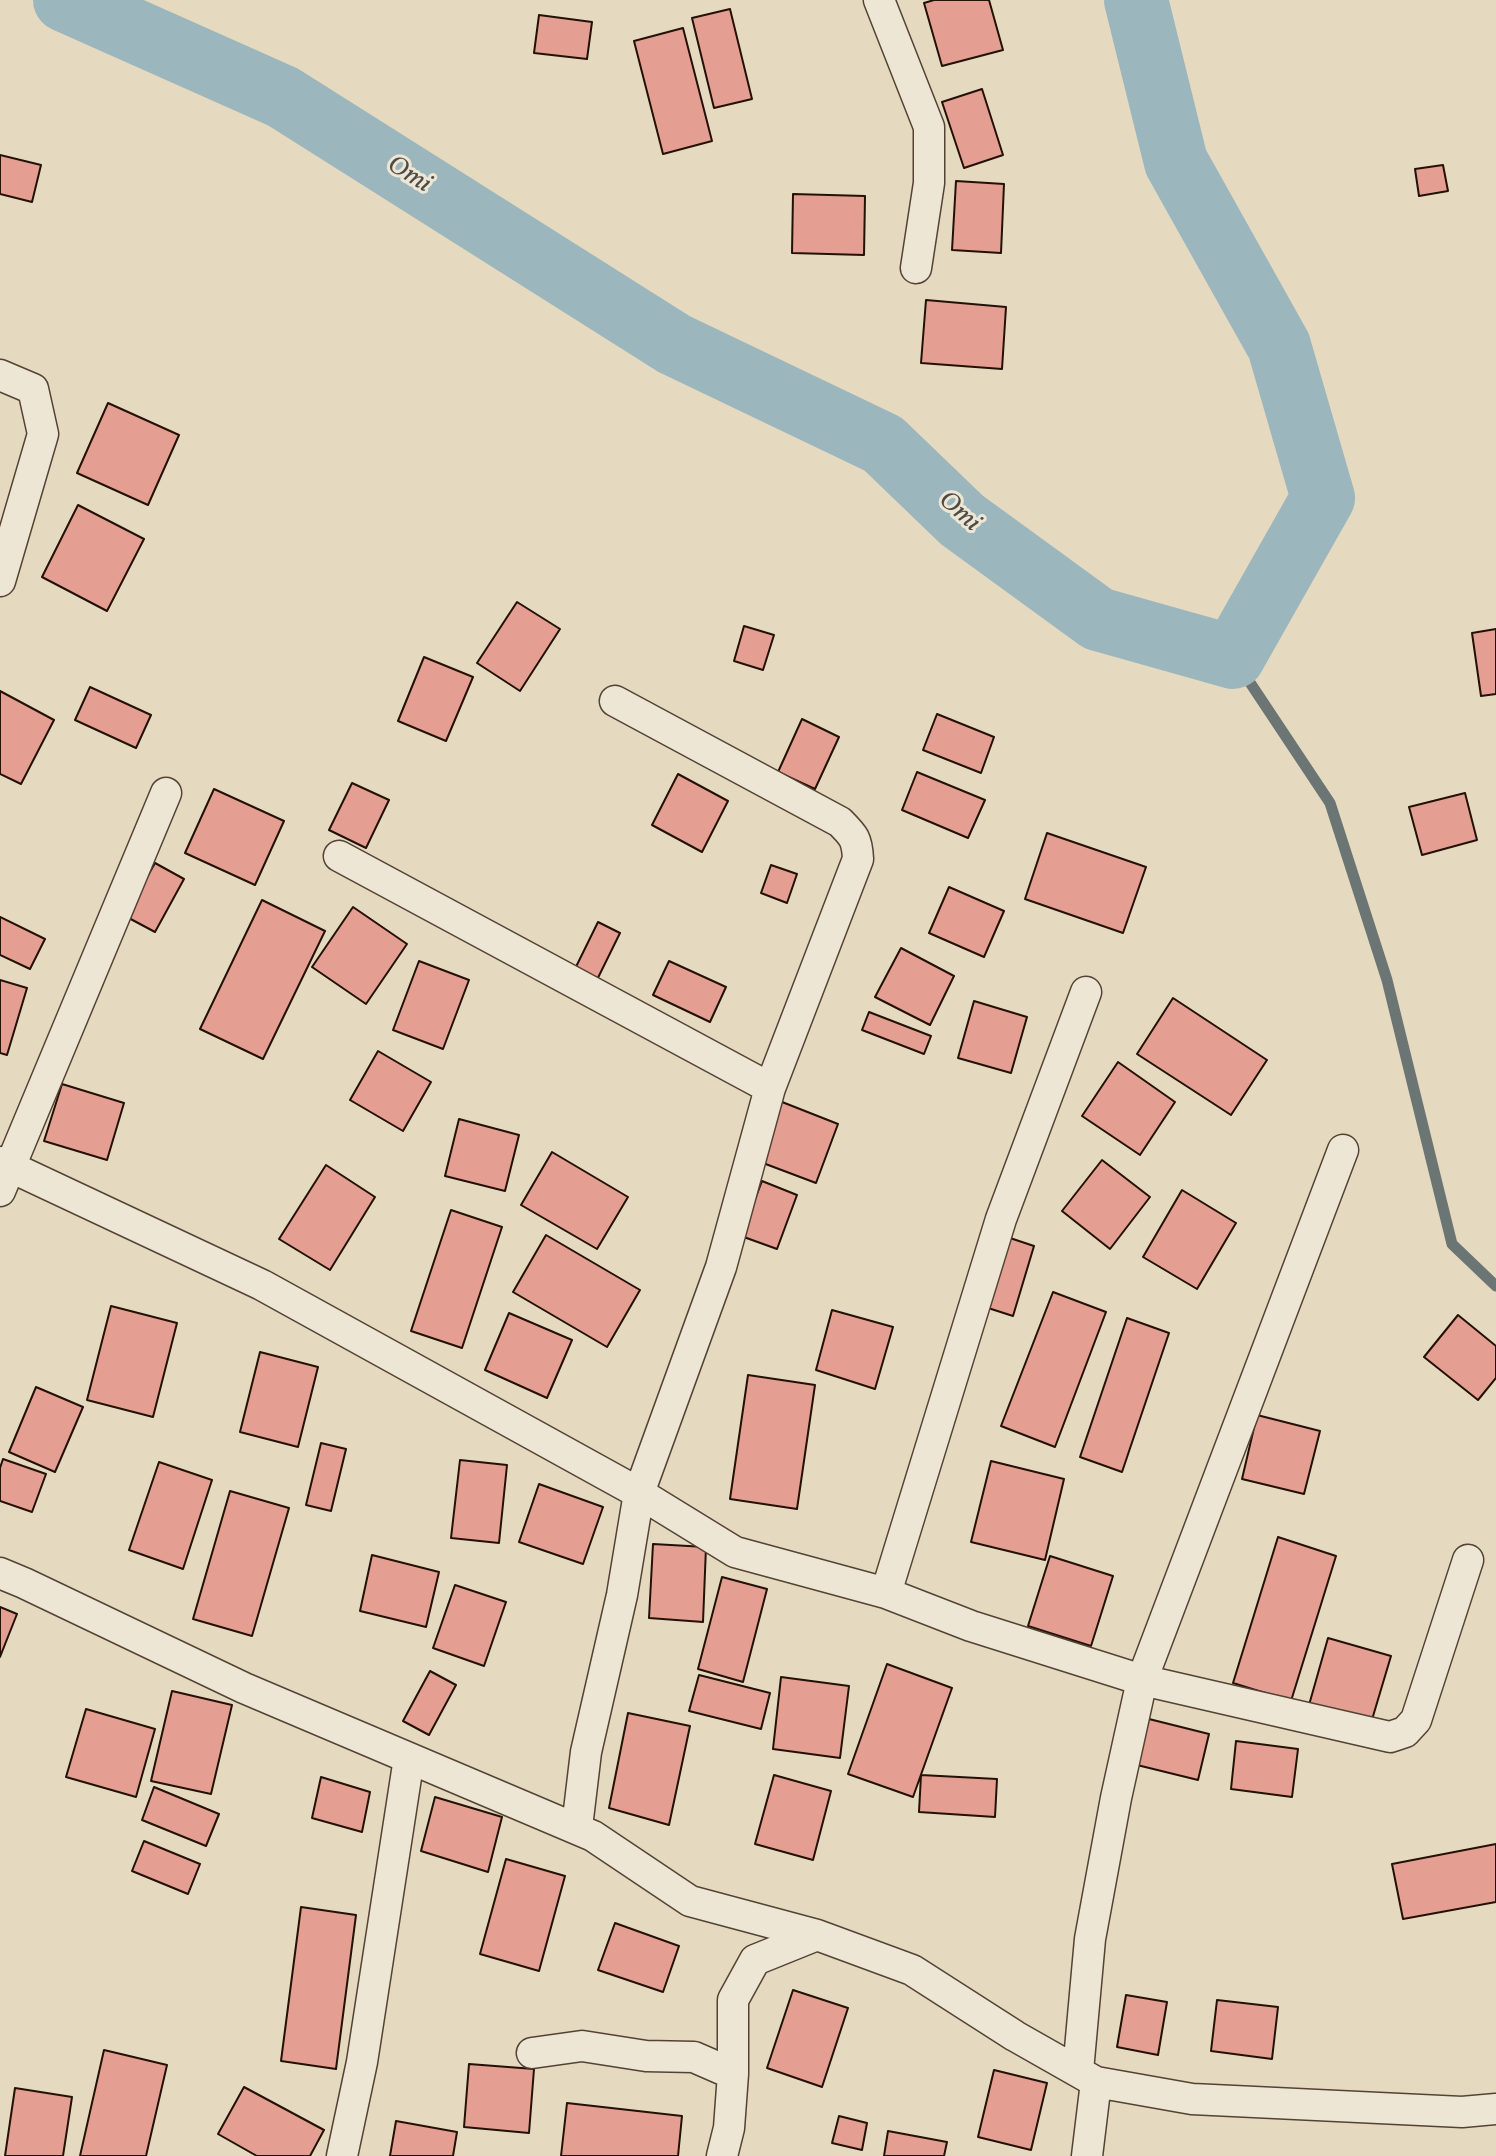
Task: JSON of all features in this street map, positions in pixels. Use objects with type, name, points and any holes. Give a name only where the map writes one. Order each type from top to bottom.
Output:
[{"type":"street","points":[[879,0],[929,127],[929,183],[916,268]]},
{"type":"street","points":[[0,375],[33,389],[43,434],[0,581]]},
{"type":"street","points":[[577,1827],[586,1752],[622,1595],[639,1493],[721,1267],[770,1088],[858,859],[854,835],[840,822],[615,701]]},
{"type":"street","points":[[166,793],[3,1172],[262,1285],[639,1493],[735,1552],[886,1593],[971,1626],[1142,1680],[1390,1737],[1405,1732],[1416,1720],[1468,1560]]},
{"type":"street","points":[[339,856],[770,1088]]},
{"type":"street","points":[[886,1593],[1001,1219],[1086,992]]},
{"type":"street","points":[[1087,2156],[1090,1939],[1142,1680],[1343,1150]]},
{"type":"street","points":[[0,1573],[244,1688],[577,1827],[690,1901],[817,1935],[912,1970],[1015,2036],[1087,2076],[1192,2099],[1462,2112],[1496,2109]]},
{"type":"street","points":[[342,2156],[362,2062],[409,1758]]},
{"type":"street","points":[[722,2156],[729,2128],[733,2074],[733,2000],[755,1960],[817,1935]]},
{"type":"street","points":[[532,2053],[582,2046],[646,2056],[694,2057],[733,2074]]},
{"type":"building","points":[[934,0],[989,0],[1003,50],[942,66],[924,3]]},
{"type":"building","points":[[730,9],[752,99],[714,108],[692,18]]},
{"type":"building","points":[[539,15],[592,22],[587,59],[534,53]]},
{"type":"building","points":[[683,28],[712,141],[663,154],[634,41]]},
{"type":"building","points":[[982,89],[1003,155],[964,168],[942,102]]},
{"type":"building","points":[[0,155],[41,165],[32,202],[0,194]]},
{"type":"building","points":[[1443,165],[1448,191],[1419,196],[1415,169]]},
{"type":"building","points":[[956,181],[1004,184],[1001,253],[952,250]]},
{"type":"building","points":[[793,194],[865,196],[864,255],[792,253]]},
{"type":"building","points":[[926,300],[1006,307],[1002,369],[921,363]]},
{"type":"building","points":[[108,403],[179,435],[148,505],[77,473]]},
{"type":"building","points":[[78,505],[144,539],[107,611],[42,577]]},
{"type":"building","points":[[517,602],[560,629],[520,691],[477,663]]},
{"type":"building","points":[[744,626],[774,635],[763,670],[734,661]]},
{"type":"building","points":[[1496,629],[1496,694],[1481,696],[1472,633]]},
{"type":"building","points":[[424,657],[473,677],[446,741],[398,721]]},
{"type":"building","points":[[90,687],[151,715],[136,748],[75,720]]},
{"type":"building","points":[[0,691],[54,720],[21,784],[0,774]]},
{"type":"building","points":[[937,714],[994,737],[981,773],[923,750]]},
{"type":"building","points":[[802,719],[839,737],[815,789],[778,772]]},
{"type":"building","points":[[917,772],[985,800],[968,838],[902,810]]},
{"type":"building","points":[[678,774],[728,801],[702,852],[652,825]]},
{"type":"building","points":[[352,783],[389,800],[366,848],[329,830]]},
{"type":"building","points":[[214,789],[284,821],[255,885],[185,853]]},
{"type":"building","points":[[1465,793],[1477,840],[1422,855],[1409,807]]},
{"type":"building","points":[[1047,833],[1146,867],[1123,933],[1025,899]]},
{"type":"building","points":[[155,863],[184,879],[155,932],[125,916]]},
{"type":"building","points":[[771,865],[797,874],[787,903],[761,893]]},
{"type":"building","points":[[949,887],[1004,911],[984,957],[929,933]]},
{"type":"building","points":[[262,900],[325,931],[263,1059],[200,1029]]},
{"type":"building","points":[[353,907],[407,944],[366,1004],[312,967]]},
{"type":"building","points":[[0,917],[45,939],[30,969],[0,955]]},
{"type":"building","points":[[598,922],[620,933],[592,990],[570,979]]},
{"type":"building","points":[[901,948],[954,976],[930,1025],[875,997]]},
{"type":"building","points":[[419,961],[469,980],[443,1049],[393,1030]]},
{"type":"building","points":[[669,961],[726,987],[710,1022],[653,995]]},
{"type":"building","points":[[0,980],[27,988],[7,1055],[0,1053]]},
{"type":"building","points":[[1173,998],[1267,1060],[1231,1115],[1137,1054]]},
{"type":"building","points":[[974,1001],[1027,1017],[1011,1073],[958,1058]]},
{"type":"building","points":[[869,1012],[931,1036],[924,1054],[862,1030]]},
{"type":"building","points":[[378,1051],[431,1082],[403,1131],[350,1100]]},
{"type":"building","points":[[1118,1062],[1175,1102],[1140,1155],[1082,1116]]},
{"type":"building","points":[[62,1084],[124,1103],[107,1160],[44,1141]]},
{"type":"building","points":[[777,1100],[838,1124],[816,1183],[755,1160]]},
{"type":"building","points":[[459,1119],[519,1135],[505,1191],[445,1176]]},
{"type":"building","points":[[552,1152],[628,1197],[597,1249],[521,1205]]},
{"type":"building","points":[[1102,1160],[1150,1197],[1110,1249],[1062,1211]]},
{"type":"building","points":[[326,1165],[375,1197],[330,1270],[279,1239]]},
{"type":"building","points":[[762,1181],[797,1195],[777,1249],[741,1236]]},
{"type":"building","points":[[1182,1190],[1236,1223],[1197,1289],[1143,1257]]},
{"type":"building","points":[[451,1210],[502,1227],[462,1348],[411,1331]]},
{"type":"building","points":[[546,1235],[640,1290],[607,1347],[513,1292]]},
{"type":"building","points":[[1007,1237],[1034,1246],[1013,1316],[985,1307]]},
{"type":"building","points":[[1053,1292],[1106,1312],[1055,1447],[1001,1426]]},
{"type":"building","points":[[111,1306],[177,1323],[153,1417],[87,1400]]},
{"type":"building","points":[[832,1310],[893,1327],[875,1389],[816,1370]]},
{"type":"building","points":[[509,1313],[572,1340],[547,1398],[485,1370]]},
{"type":"building","points":[[1458,1315],[1496,1346],[1496,1378],[1478,1400],[1424,1357]]},
{"type":"building","points":[[1127,1318],[1169,1333],[1122,1472],[1080,1457]]},
{"type":"building","points":[[260,1352],[318,1367],[298,1447],[240,1432]]},
{"type":"building","points":[[748,1375],[815,1385],[797,1509],[730,1499]]},
{"type":"building","points":[[36,1387],[83,1407],[55,1472],[9,1452]]},
{"type":"building","points":[[1257,1415],[1320,1431],[1304,1494],[1242,1479]]},
{"type":"building","points":[[321,1443],[346,1449],[331,1511],[306,1505]]},
{"type":"building","points":[[3,1459],[46,1474],[32,1512],[0,1501]]},
{"type":"building","points":[[460,1460],[507,1465],[499,1543],[451,1538]]},
{"type":"building","points":[[991,1461],[1064,1479],[1045,1560],[971,1542]]},
{"type":"building","points":[[159,1462],[212,1480],[183,1569],[129,1550]]},
{"type":"building","points":[[539,1484],[603,1507],[583,1564],[519,1542]]},
{"type":"building","points":[[230,1491],[289,1508],[252,1636],[193,1619]]},
{"type":"building","points":[[1278,1537],[1336,1556],[1291,1701],[1233,1683]]},
{"type":"building","points":[[653,1544],[706,1547],[703,1622],[649,1618]]},
{"type":"building","points":[[372,1555],[439,1572],[426,1627],[360,1611]]},
{"type":"building","points":[[1050,1556],[1113,1576],[1091,1646],[1028,1626]]},
{"type":"building","points":[[722,1577],[767,1589],[743,1682],[698,1669]]},
{"type":"building","points":[[455,1585],[506,1602],[484,1666],[433,1648]]},
{"type":"building","points":[[0,1607],[17,1614],[0,1657]]},
{"type":"building","points":[[1328,1638],[1391,1656],[1371,1723],[1309,1705]]},
{"type":"building","points":[[887,1664],[952,1688],[913,1797],[848,1774]]},
{"type":"building","points":[[430,1671],[456,1685],[429,1735],[403,1721]]},
{"type":"building","points":[[699,1675],[770,1693],[761,1729],[689,1711]]},
{"type":"building","points":[[781,1677],[849,1686],[840,1758],[773,1749]]},
{"type":"building","points":[[172,1691],[232,1705],[211,1794],[151,1781]]},
{"type":"building","points":[[86,1709],[155,1729],[136,1797],[66,1777]]},
{"type":"building","points":[[628,1713],[690,1726],[669,1825],[609,1808]]},
{"type":"building","points":[[1145,1718],[1209,1734],[1198,1780],[1133,1764]]},
{"type":"building","points":[[1236,1741],[1298,1749],[1292,1797],[1231,1789]]},
{"type":"building","points":[[774,1775],[831,1791],[813,1860],[755,1844]]},
{"type":"building","points":[[921,1775],[997,1779],[995,1817],[919,1812]]},
{"type":"building","points":[[321,1777],[370,1792],[362,1832],[312,1818]]},
{"type":"building","points":[[154,1787],[219,1814],[206,1846],[142,1820]]},
{"type":"building","points":[[435,1797],[502,1817],[488,1872],[421,1851]]},
{"type":"building","points":[[144,1841],[200,1864],[188,1894],[132,1871]]},
{"type":"building","points":[[1496,1844],[1496,1902],[1403,1919],[1392,1864]]},
{"type":"building","points":[[506,1859],[565,1876],[539,1971],[480,1954]]},
{"type":"building","points":[[301,1907],[356,1915],[336,2069],[281,2061]]},
{"type":"building","points":[[615,1923],[679,1946],[663,1992],[598,1970]]},
{"type":"building","points":[[793,1990],[848,2008],[822,2087],[767,2068]]},
{"type":"building","points":[[1126,1995],[1167,2002],[1158,2055],[1117,2047]]},
{"type":"building","points":[[1217,2000],[1278,2007],[1272,2059],[1211,2051]]},
{"type":"building","points":[[104,2050],[167,2065],[146,2156],[80,2156]]},
{"type":"building","points":[[469,2064],[534,2069],[529,2133],[464,2127]]},
{"type":"building","points":[[994,2070],[1047,2083],[1031,2150],[978,2137]]},
{"type":"building","points":[[244,2087],[324,2130],[310,2156],[257,2156],[218,2134]]},
{"type":"building","points":[[15,2088],[72,2097],[63,2156],[5,2156]]},
{"type":"building","points":[[567,2103],[682,2116],[678,2156],[561,2156]]},
{"type":"building","points":[[839,2116],[867,2123],[862,2150],[832,2143]]},
{"type":"building","points":[[396,2121],[457,2132],[453,2156],[390,2156]]},
{"type":"building","points":[[888,2131],[947,2142],[944,2156],[884,2156]]},
{"type":"waterway","name":"Omi","points":[[65,0],[283,97],[674,344],[883,444],[962,520],[1098,619],[1233,657],[1323,498],[1279,346],[1176,162],[1136,0]]},
{"type":"waterway","points":[[1233,657],[1330,803],[1387,980],[1452,1244],[1496,1286]]}]
